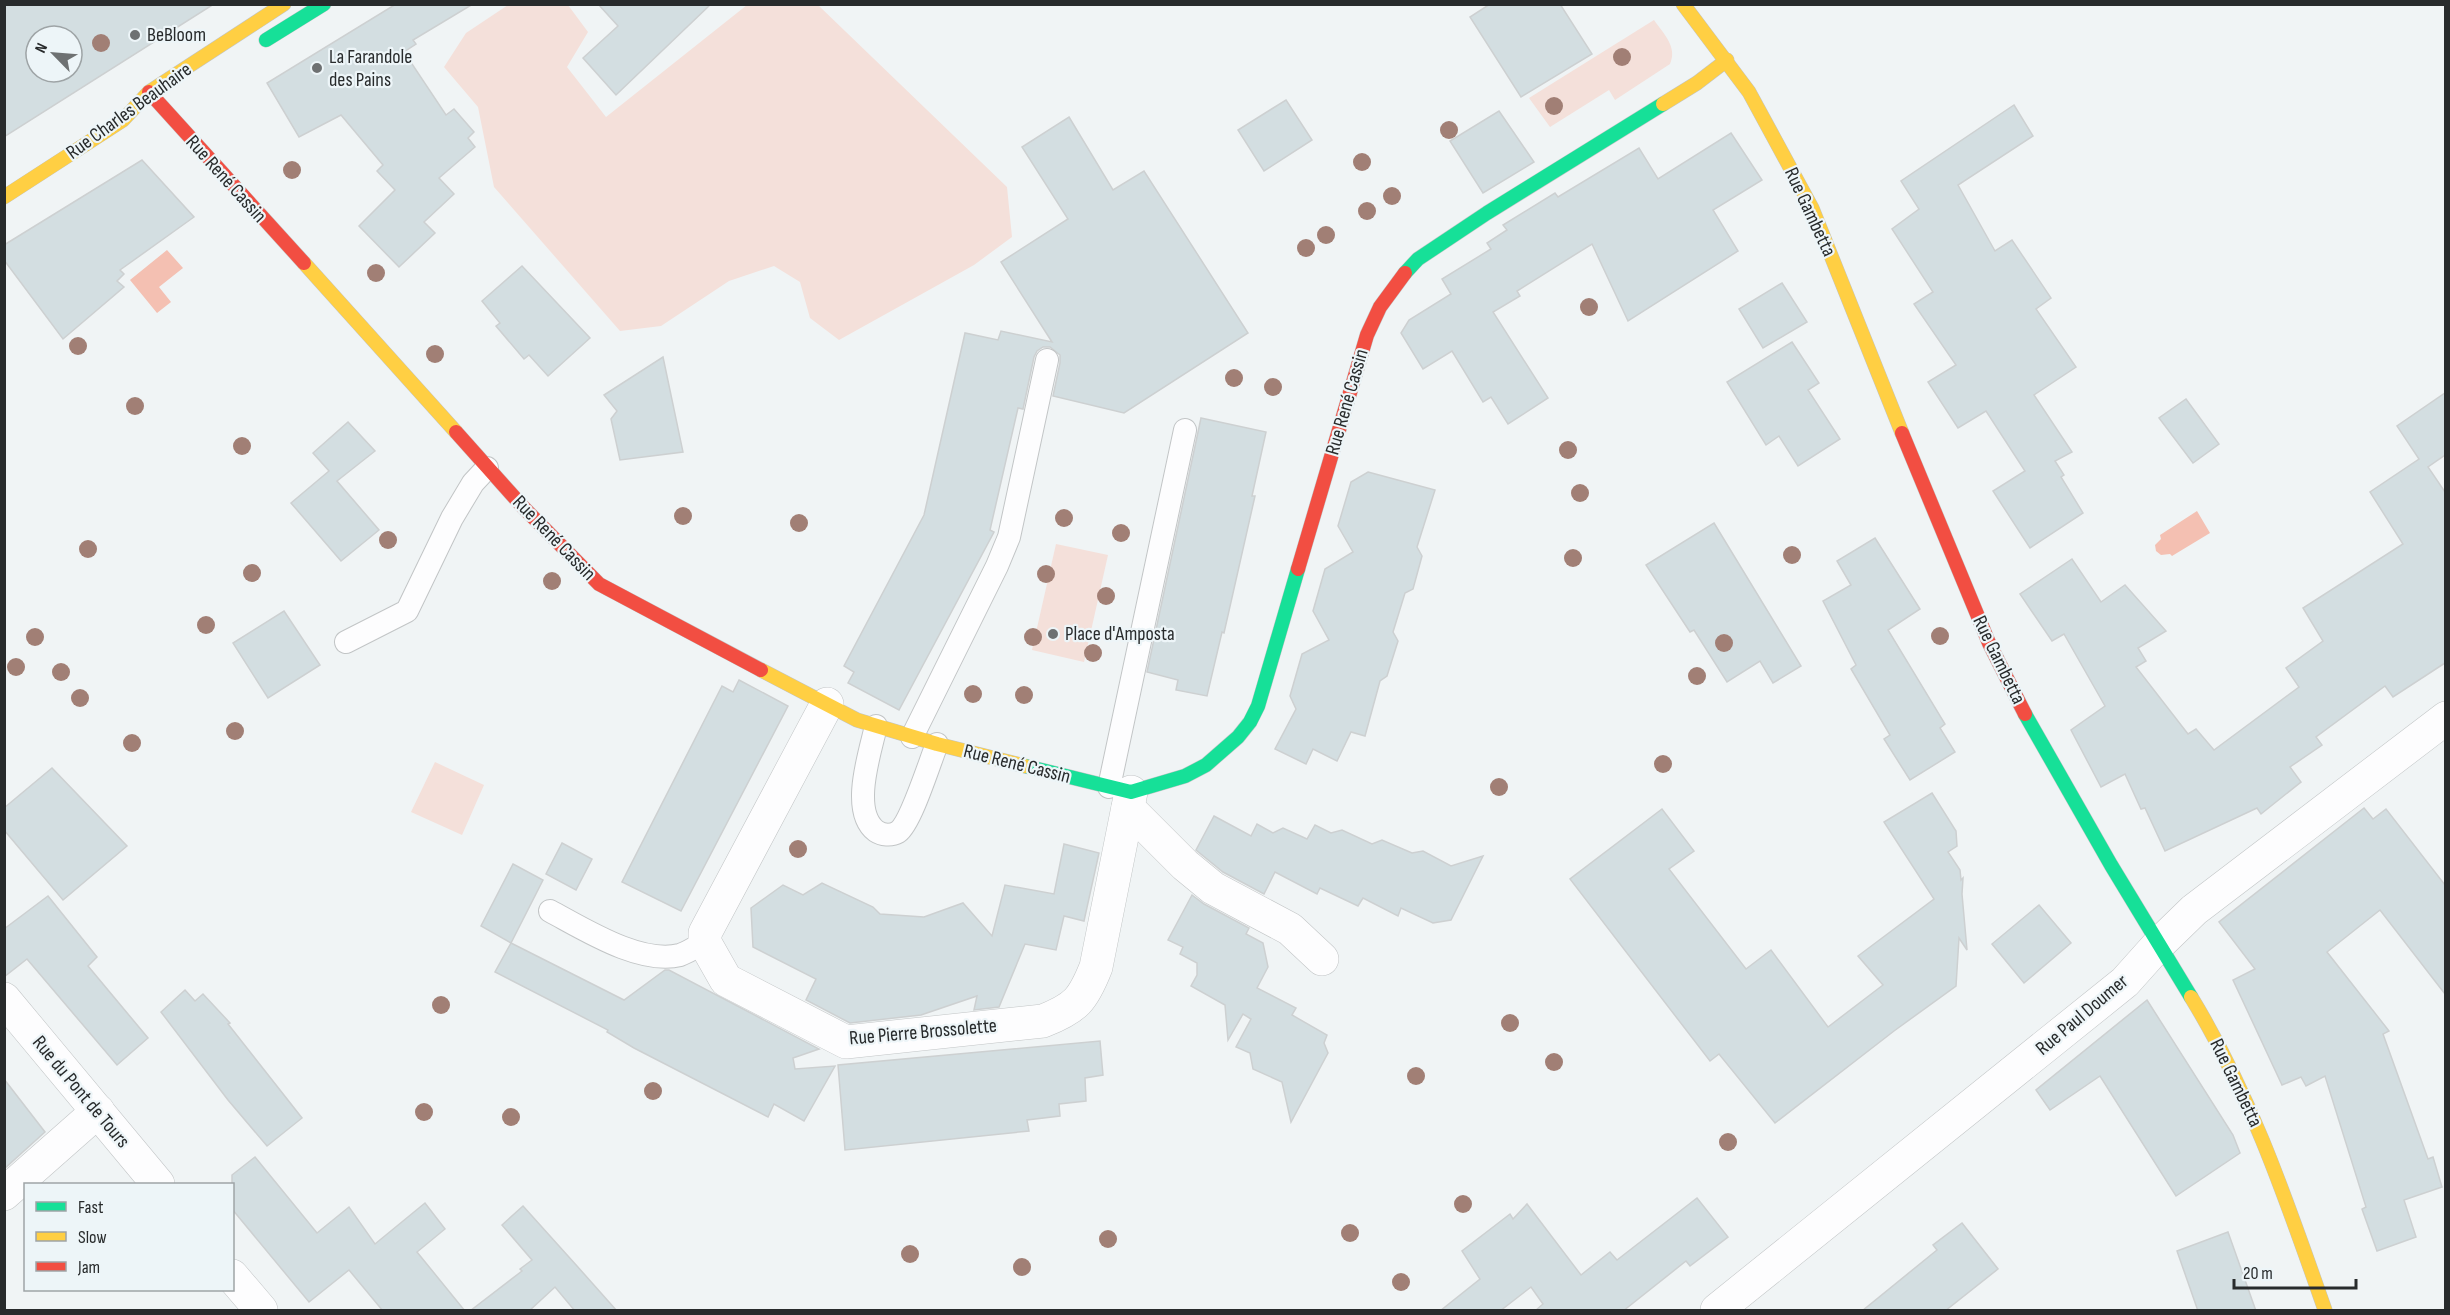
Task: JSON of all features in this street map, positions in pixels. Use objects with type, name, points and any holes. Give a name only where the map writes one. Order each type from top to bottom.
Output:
[{"type":"street","name":"Rue Charles Beauhaire","points":[[4,197],[123,120],[149,92],[284,4]]},
{"type":"street","points":[[256,45],[324,4]]},
{"type":"street","name":"Rue Gambetta","points":[[1683,4],[1749,92],[1812,208],[1955,565],[1989,643],[2034,731],[2239,1083],[2273,1162],[2325,1311]]},
{"type":"street","name":"Rue René Cassin","points":[[149,92],[164,101],[487,468],[599,584],[857,720],[1123,795],[1185,776],[1206,765],[1221,753],[1250,722],[1258,706],[1367,335],[1380,307],[1397,283],[1418,259],[1486,213],[1697,83],[1727,60]]},
{"type":"street","points":[[123,120],[164,101]]},
{"type":"street","points":[[705,943],[705,933],[827,704]]},
{"type":"street","name":"Rue Paul Doumer","points":[[1717,1311],[2125,982],[2194,910],[2445,718]]},
{"type":"street","points":[[1123,795],[1185,865],[1213,888],[1290,929],[1322,959]]},
{"type":"street","name":"Rue Pierre Brossolette","points":[[705,943],[726,980],[846,1042],[1043,1021],[1072,1008],[1088,989],[1096,968],[1123,795]]},
{"type":"street","name":"Rue du Pont de Tours","points":[[4,999],[156,1183]]},
{"type":"street","points":[[4,1194],[98,1111]]},
{"type":"street","points":[[234,1278],[261,1311]]},
{"type":"lane","points":[[912,736],[997,566],[1009,537],[1047,360]]},
{"type":"lane","points":[[1123,795],[1185,430]]},
{"type":"lane","points":[[346,642],[407,611],[452,518],[473,483],[487,468]]},
{"type":"lane","points":[[876,726],[862,796],[864,814],[871,826],[879,833],[888,835],[898,831],[908,819],[937,744]]},
{"type":"lane","points":[[550,911],[618,947],[646,953],[664,956],[680,954],[705,943]]},
{"type":"shaded area","points":[[508,5],[568,5],[588,32],[567,67],[606,117],[747,5],[818,5],[1007,187],[1012,237],[974,265],[839,340],[810,318],[800,282],[774,266],[729,281],[661,326],[620,331],[494,187],[478,107],[444,67],[466,33]]},
{"type":"shaded area","points":[[1654,20],[1671,46],[1670,64],[1615,100],[1609,90],[1550,127],[1529,98]]},
{"type":"shaded area","points":[[167,250],[183,268],[159,287],[171,302],[157,313],[130,280]]},
{"type":"shaded area","points":[[2197,511],[2210,533],[2172,556],[2170,554],[2161,555],[2156,551],[2155,545],[2161,539],[2160,535]]},
{"type":"shaded area","points":[[1056,544],[1108,555],[1084,662],[1032,650]]},
{"type":"shaded area","points":[[435,762],[484,785],[462,835],[411,812]]},
{"type":"building","points":[[4,4],[214,4],[4,137]]},
{"type":"building","points":[[396,4],[473,4],[413,40],[416,44],[404,52],[446,115],[454,109],[474,132],[468,138],[475,147],[439,178],[454,194],[424,222],[435,233],[399,267],[359,226],[395,190],[377,171],[383,165],[341,115],[299,137],[267,83]]},
{"type":"building","points":[[598,4],[711,4],[616,95],[583,58],[618,26]]},
{"type":"building","points":[[1490,4],[1560,4],[1592,54],[1521,97],[1470,17]]},
{"type":"building","points":[[1286,100],[1312,140],[1264,171],[1238,130]]},
{"type":"building","points":[[2014,105],[2033,136],[1958,185],[1995,251],[2012,240],[2051,298],[2036,309],[2076,367],[2034,395],[2072,452],[2055,461],[2064,475],[2061,477],[2083,513],[2030,548],[1993,491],[2025,471],[1986,411],[1958,428],[1928,382],[1956,365],[1914,304],[1933,292],[1892,229],[1919,209],[1901,181]]},
{"type":"building","points":[[1499,111],[1534,162],[1483,193],[1450,141]]},
{"type":"building","points":[[1069,117],[1113,190],[1144,171],[1248,333],[1124,413],[1053,396],[1060,355],[1050,347],[1043,347],[1037,351],[1023,409],[1018,408],[990,530],[994,532],[899,710],[848,683],[854,672],[844,666],[924,515],[965,333],[998,340],[1001,331],[1052,342],[1001,262],[1068,219],[1022,147]]},
{"type":"building","points":[[1731,133],[1762,180],[1713,210],[1738,251],[1628,321],[1592,244],[1517,291],[1520,296],[1493,312],[1548,398],[1508,424],[1491,397],[1483,402],[1452,351],[1423,369],[1401,333],[1409,320],[1451,294],[1442,279],[1491,249],[1487,243],[1507,230],[1503,225],[1555,193],[1558,197],[1639,148],[1658,179]]},
{"type":"building","points":[[142,160],[194,217],[120,270],[124,274],[117,281],[124,287],[63,339],[4,260],[4,245]]},
{"type":"building","points":[[522,266],[590,338],[548,376],[529,355],[524,359],[496,326],[500,323],[482,301]]},
{"type":"building","points":[[1782,283],[1807,322],[1763,348],[1739,309]]},
{"type":"building","points":[[1792,342],[1819,383],[1808,390],[1840,439],[1798,466],[1779,436],[1766,445],[1727,382]]},
{"type":"building","points":[[663,357],[683,452],[620,460],[611,419],[617,411],[604,395]]},
{"type":"building","points":[[2445,393],[2445,455],[2428,467],[2445,492],[2445,663],[2393,697],[2385,686],[2316,737],[2322,745],[2290,767],[2301,782],[2261,814],[2257,808],[2165,851],[2145,808],[2141,809],[2125,774],[2101,787],[2071,730],[2105,706],[2064,634],[2052,641],[2020,594],[2072,559],[2101,602],[2125,585],[2166,631],[2138,648],[2146,661],[2136,667],[2188,734],[2196,729],[2214,750],[2299,687],[2286,668],[2323,641],[2303,608],[2403,544],[2370,492],[2419,459],[2397,426]]},
{"type":"building","points":[[2186,399],[2219,444],[2193,463],[2159,418]]},
{"type":"building","points":[[1201,418],[1266,432],[1252,496],[1255,496],[1224,633],[1222,632],[1207,696],[1176,690],[1178,680],[1147,672]]},
{"type":"building","points":[[348,422],[375,451],[337,481],[379,530],[341,561],[291,503],[329,471],[313,453]]},
{"type":"building","points":[[1368,472],[1435,490],[1417,547],[1422,556],[1413,589],[1405,593],[1393,632],[1398,641],[1387,676],[1380,681],[1365,736],[1351,732],[1337,761],[1313,749],[1306,764],[1275,749],[1296,709],[1290,696],[1302,654],[1329,640],[1313,611],[1325,569],[1353,552],[1338,526],[1351,482]]},
{"type":"building","points":[[1714,523],[1801,666],[1773,683],[1760,661],[1727,682],[1694,630],[1690,632],[1646,565]]},
{"type":"building","points":[[1875,538],[1920,609],[1888,630],[1945,724],[1940,728],[1955,752],[1910,780],[1884,739],[1890,735],[1851,669],[1856,665],[1823,601],[1851,585],[1837,561]]},
{"type":"building","points":[[284,611],[320,665],[268,698],[233,643]]},
{"type":"building","points":[[739,680],[788,706],[681,911],[622,882],[722,686],[733,692]]},
{"type":"building","points":[[52,768],[127,846],[63,900],[4,830],[4,808]]},
{"type":"building","points":[[1932,793],[1956,831],[1957,846],[1948,852],[1960,870],[1961,880],[1963,878],[1962,894],[1967,950],[1959,938],[1956,986],[1775,1123],[1719,1054],[1710,1061],[1570,879],[1662,809],[1694,851],[1669,869],[1746,969],[1771,950],[1828,1027],[1883,985],[1858,956],[1934,899],[1884,822]]},
{"type":"building","points":[[2364,808],[2373,819],[2386,809],[2445,885],[2445,994],[2380,910],[2327,952],[2389,1031],[2383,1034],[2428,1159],[2433,1157],[2442,1187],[2404,1200],[2416,1237],[2377,1251],[2362,1209],[2366,1207],[2325,1076],[2306,1086],[2301,1077],[2282,1085],[2233,980],[2255,969],[2219,922]]},
{"type":"building","points":[[1214,816],[1251,836],[1257,824],[1273,833],[1283,828],[1307,839],[1315,825],[1331,833],[1342,830],[1372,844],[1382,840],[1412,853],[1423,851],[1451,866],[1483,856],[1451,920],[1433,923],[1401,908],[1398,916],[1363,898],[1358,906],[1320,888],[1317,894],[1275,872],[1264,894],[1223,872],[1196,850]]},
{"type":"building","points":[[562,843],[592,859],[576,890],[546,874]]},
{"type":"building","points":[[1064,844],[1099,853],[1084,921],[1064,916],[1056,950],[1025,944],[999,1007],[974,1010],[977,996],[921,1015],[850,1023],[806,1000],[816,979],[753,947],[751,908],[783,885],[803,895],[822,883],[873,907],[880,914],[924,917],[963,903],[992,936],[1005,885],[1054,894]]},
{"type":"building","points":[[513,864],[543,880],[511,943],[481,926]]},
{"type":"building","points":[[1192,895],[1249,928],[1246,934],[1263,943],[1268,967],[1257,988],[1296,1008],[1292,1015],[1327,1035],[1324,1043],[1328,1053],[1291,1122],[1282,1082],[1253,1069],[1250,1053],[1236,1047],[1251,1019],[1243,1014],[1228,1040],[1225,1005],[1191,986],[1197,975],[1197,963],[1180,954],[1183,947],[1168,940]]},
{"type":"building","points":[[48,896],[97,957],[88,966],[148,1038],[117,1065],[27,959],[4,977],[4,929]]},
{"type":"building","points":[[2039,905],[2071,943],[2024,983],[1992,944]]},
{"type":"building","points":[[511,943],[624,1000],[665,970],[669,970],[819,1049],[793,1058],[795,1069],[835,1066],[804,1121],[774,1104],[768,1117],[634,1048],[607,1032],[608,1030],[495,972]]},
{"type":"building","points":[[185,990],[195,1001],[203,994],[230,1023],[228,1024],[302,1118],[267,1146],[228,1100],[161,1012]]},
{"type":"building","points":[[2147,1000],[2233,1135],[2240,1153],[2176,1196],[2100,1076],[2050,1110],[2036,1090]]},
{"type":"building","points":[[1100,1041],[1103,1075],[1085,1078],[1086,1101],[1059,1104],[1060,1116],[1027,1120],[1029,1131],[845,1150],[838,1065]]},
{"type":"building","points":[[4,1079],[45,1132],[4,1169]]},
{"type":"building","points":[[255,1157],[317,1233],[349,1207],[375,1244],[425,1203],[445,1229],[417,1252],[465,1311],[383,1311],[349,1270],[309,1302],[234,1211],[232,1175]]},
{"type":"building","points":[[1697,1198],[1728,1237],[1690,1266],[1686,1261],[1623,1311],[1535,1311],[1543,1304],[1531,1287],[1500,1311],[1440,1311],[1480,1279],[1462,1251],[1510,1214],[1513,1219],[1527,1204],[1581,1275],[1610,1252],[1617,1260]]},
{"type":"building","points":[[523,1206],[617,1311],[575,1311],[555,1287],[529,1311],[470,1311],[522,1271],[520,1269],[532,1260],[502,1225]]},
{"type":"building","points":[[1962,1223],[1998,1269],[1945,1311],[1862,1311],[1937,1250],[1933,1245]]},
{"type":"building","points":[[2228,1232],[2256,1311],[2198,1311],[2177,1251]]},
{"type":"traffic: fast","points":[[266,40],[324,4]]},
{"type":"traffic: fast","points":[[1405,273],[1418,259],[1487,213],[1663,104]]},
{"type":"traffic: fast","points":[[1025,766],[1131,792],[1185,776],[1206,765],[1238,737],[1250,722],[1258,706],[1298,569]]},
{"type":"traffic: fast","points":[[2025,714],[2111,865],[2191,997]]},
{"type":"traffic: slow","points":[[4,197],[123,120],[149,92],[284,4]]},
{"type":"traffic: slow","points":[[1683,4],[1749,92],[1812,208],[1902,433]]},
{"type":"traffic: slow","points":[[1663,104],[1697,83],[1727,60]]},
{"type":"traffic: slow","points":[[304,263],[456,432]]},
{"type":"traffic: slow","points":[[761,670],[857,720],[937,744],[1025,766]]},
{"type":"traffic: slow","points":[[2191,997],[2232,1072],[2250,1111],[2282,1189],[2325,1310]]},
{"type":"traffic: jam","points":[[149,92],[304,263]]},
{"type":"traffic: jam","points":[[1298,569],[1367,335],[1380,307],[1405,273]]},
{"type":"traffic: jam","points":[[456,432],[523,507],[599,584],[761,670]]},
{"type":"traffic: jam","points":[[1902,433],[1989,643],[2025,714]]},
{"type":"place","name":"BeBloom","points":[[135,35]]},
{"type":"place","name":"La Farandole des Pains","points":[[317,68]]},
{"type":"place","name":"Place d'Amposta","points":[[1053,634]]}]
